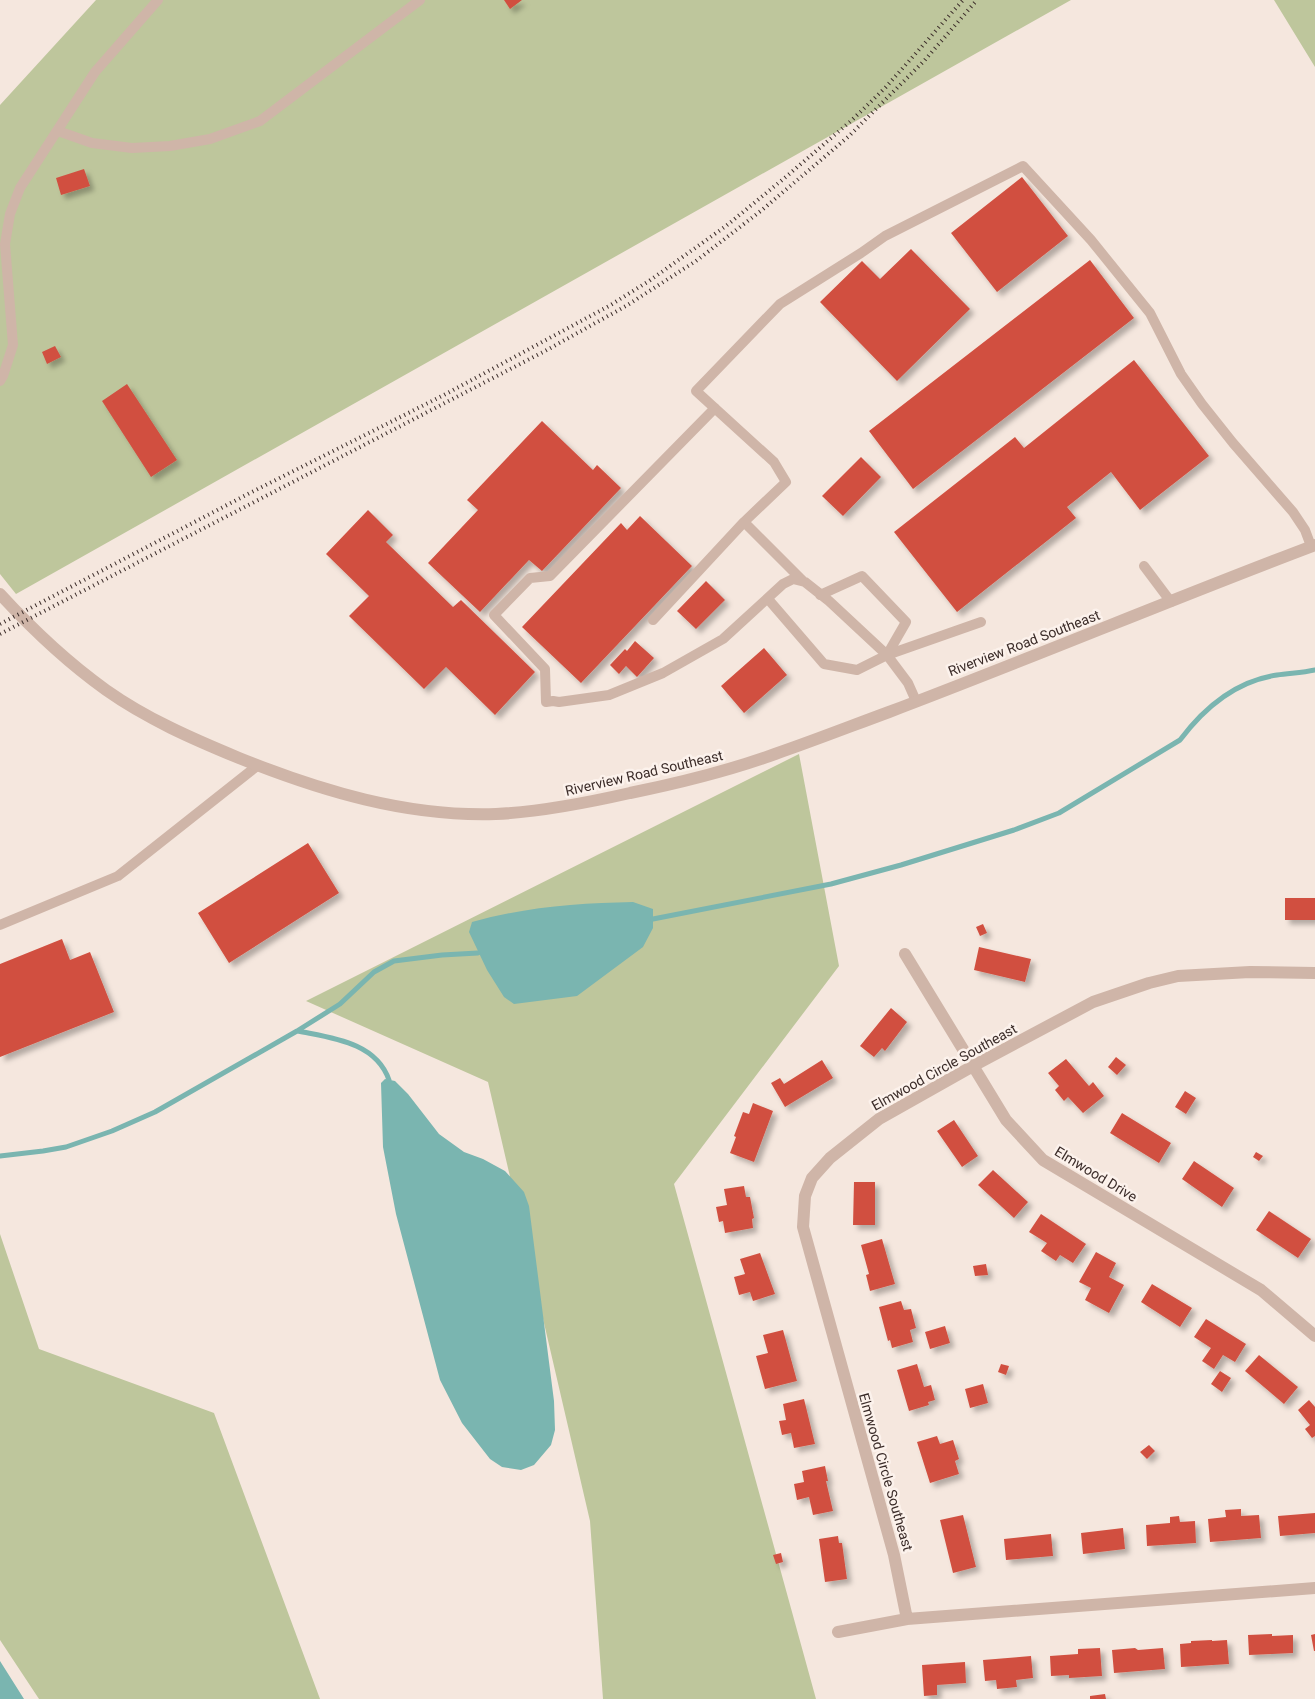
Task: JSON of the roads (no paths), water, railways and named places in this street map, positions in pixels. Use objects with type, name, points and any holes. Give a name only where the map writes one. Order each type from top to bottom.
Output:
[{"type":"street","name":"Riverview Road Southeast","points":[[0,594],[35,631],[70,663],[108,691],[151,718],[197,741],[257,766],[358,799],[397,807],[466,814],[521,812],[591,802],[715,773],[772,755],[916,701],[1313,545]]},
{"type":"street","name":"Elmwood Drive","points":[[905,954],[1006,1120],[1044,1160],[1261,1290],[1315,1336]]},
{"type":"street","name":"Elmwood Circle Southeast","points":[[907,1620],[894,1555],[803,1227],[805,1196],[812,1178],[830,1158],[879,1119],[1093,1002],[1149,983],[1178,976],[1250,972],[1315,972]]},
{"type":"street","points":[[838,1632],[907,1620],[1315,1588]]},
{"type":"lane","points":[[0,381],[13,345],[5,244],[10,214],[20,188],[95,72],[158,0]]},
{"type":"lane","points":[[58,131],[92,143],[132,148],[170,146],[219,135],[260,121],[420,0]]},
{"type":"lane","points":[[653,620],[744,522],[786,482],[774,462],[696,391],[780,304],[885,236],[1023,166],[1091,240],[1150,313],[1181,374],[1233,443],[1293,512],[1313,545]]},
{"type":"lane","points":[[715,408],[550,576],[530,578],[494,615],[545,669],[546,702],[559,702],[609,696],[663,673],[723,639],[783,584],[793,579],[804,582]]},
{"type":"lane","points":[[744,522],[804,582],[888,655],[908,684],[916,701]]},
{"type":"lane","points":[[1144,566],[1171,602]]},
{"type":"lane","points":[[820,595],[862,576],[906,622],[888,655]]},
{"type":"lane","points":[[768,599],[824,664],[857,670],[888,655],[981,622]]},
{"type":"lane","points":[[0,925],[118,876],[257,766]]},
{"type":"water","points":[[633,902],[653,909],[653,928],[643,947],[577,996],[514,1004],[504,997],[487,970],[469,932],[472,922],[532,909],[593,903]]},
{"type":"water","points":[[385,1079],[395,1081],[408,1094],[439,1134],[464,1152],[483,1159],[505,1171],[524,1192],[529,1206],[554,1401],[555,1430],[551,1445],[534,1465],[521,1470],[502,1467],[490,1459],[462,1423],[440,1380],[396,1214],[383,1147],[381,1083]]},
{"type":"water","points":[[0,1661],[24,1699],[0,1699]]},
{"type":"waterway","points":[[653,919],[831,884],[901,865],[1014,830],[1059,813],[1180,740],[1210,707],[1248,683],[1277,675],[1315,670]]},
{"type":"waterway","points":[[0,1156],[66,1147],[112,1131],[155,1112],[297,1031],[340,1004],[374,972],[394,961],[478,953]]},
{"type":"waterway","points":[[298,1031],[325,1036],[363,1050],[374,1057],[383,1067],[389,1080]]},
{"type":"railway","points":[[0,624],[248,494],[442,396],[609,306],[649,281],[726,226],[852,120],[886,87],[963,0]]},
{"type":"railway","points":[[0,634],[545,351],[626,306],[696,261],[762,210],[848,137],[924,61],[977,0]]}]
